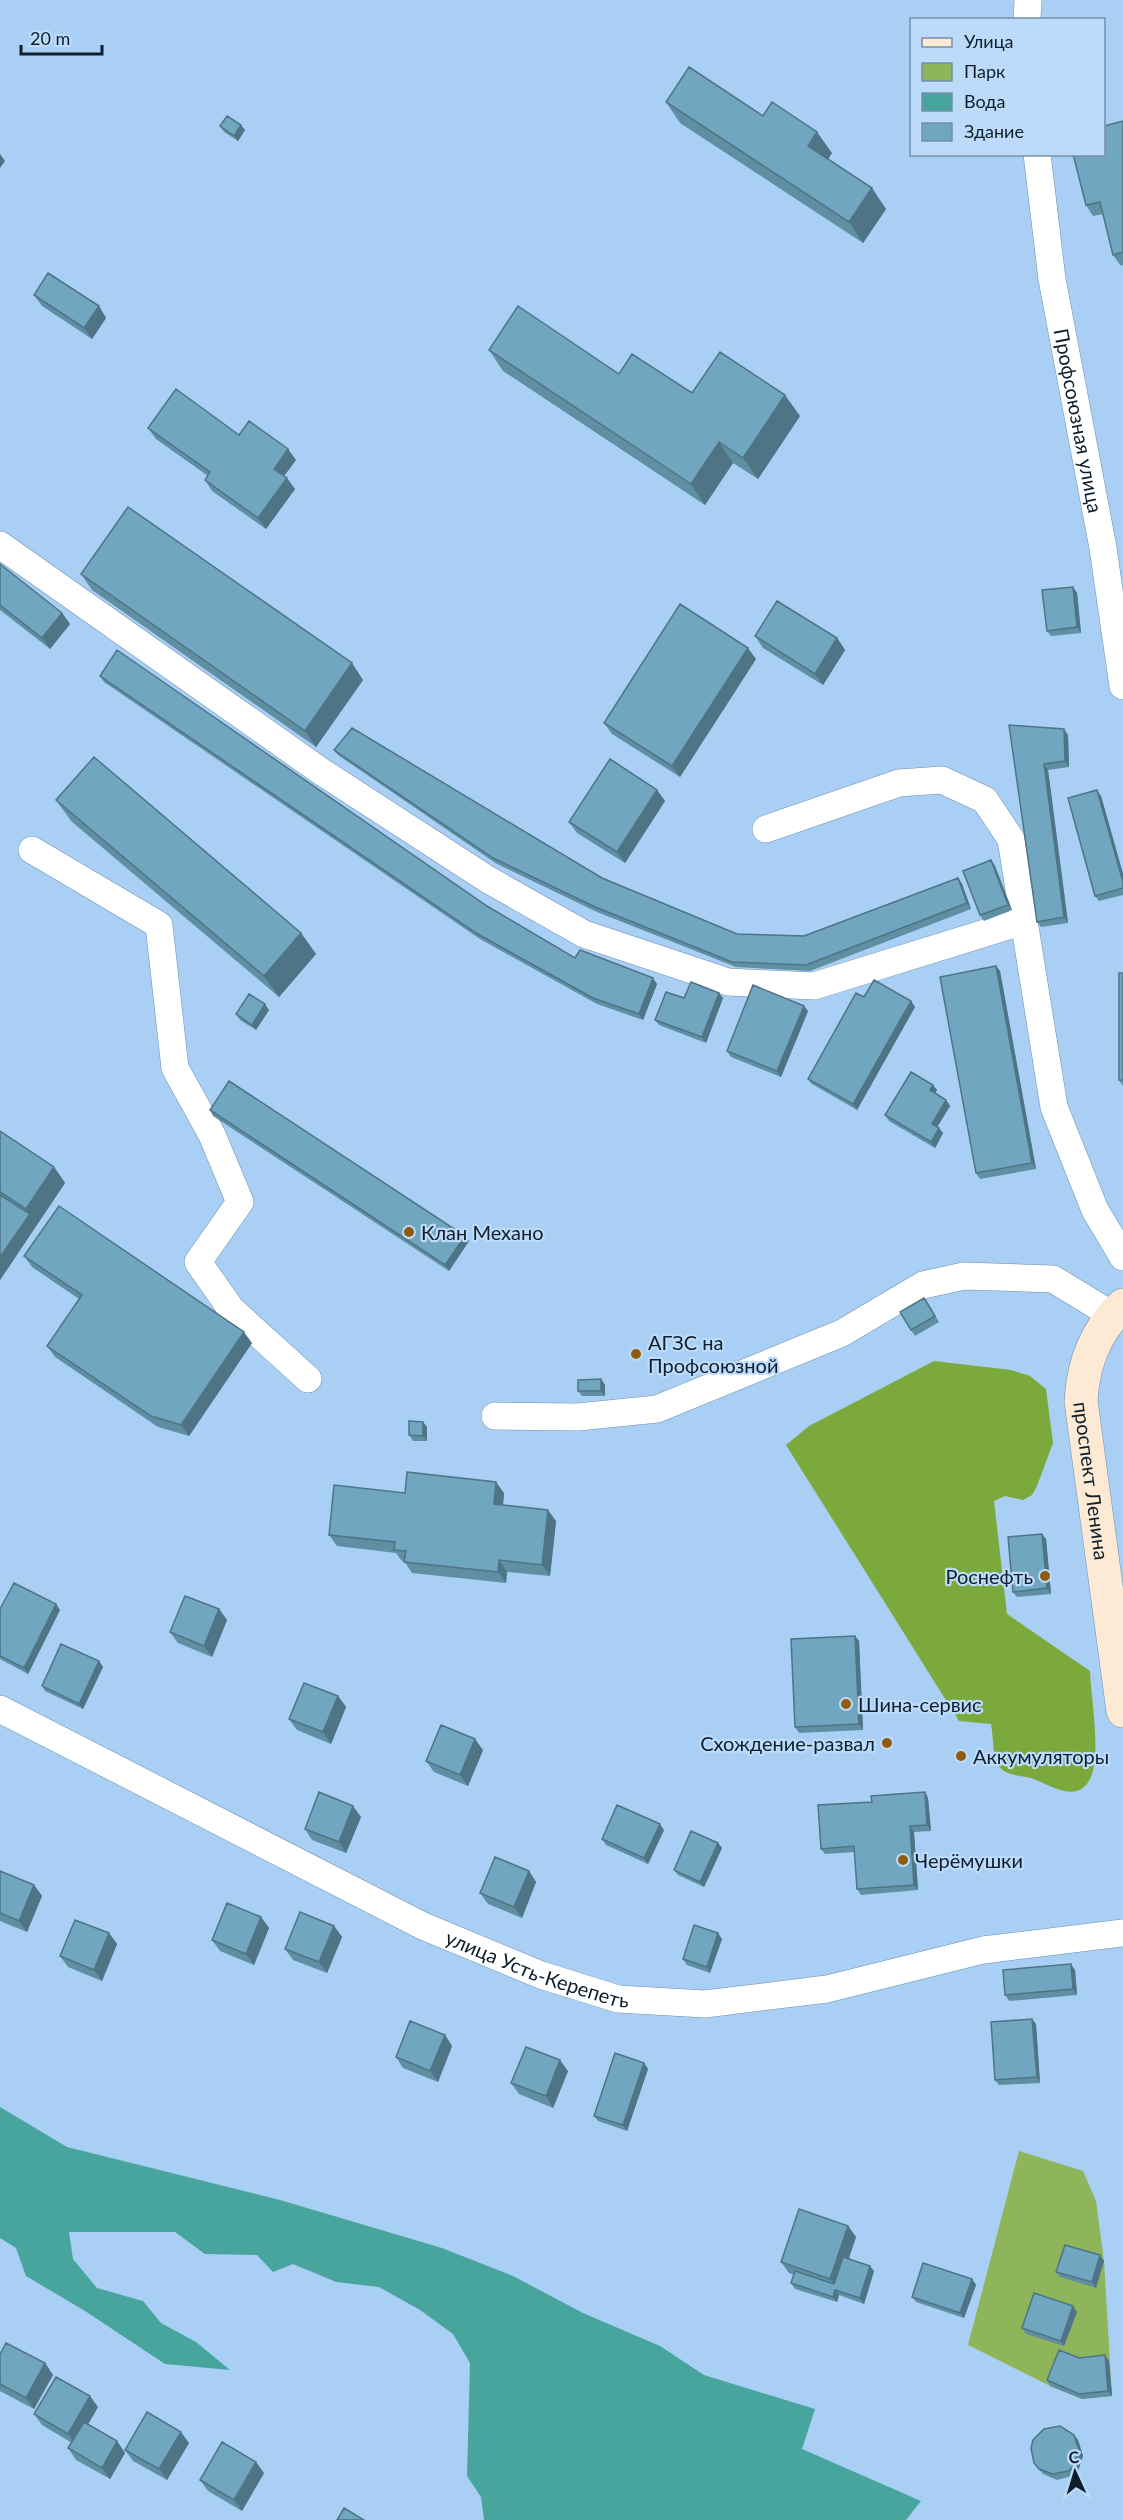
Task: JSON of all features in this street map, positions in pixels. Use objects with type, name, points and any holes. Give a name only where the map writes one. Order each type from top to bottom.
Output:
[{"type":"main road","name":"проспект Ленина","points":[[1117,1310],[1097,1336],[1088,1358],[1082,1378],[1081,1401],[1123,1712]]},
{"type":"street","points":[[1027,18],[1029,0]]},
{"type":"street","name":"Профсоюзная улица","points":[[1037,156],[1052,279],[1102,548],[1123,686]]},
{"type":"street","points":[[0,545],[322,772],[488,879],[584,934],[728,982],[814,986],[1024,921]]},
{"type":"street","points":[[766,829],[899,783],[942,780],[985,800],[1011,839],[1054,1107],[1095,1210],[1123,1257]]},
{"type":"street","points":[[32,850],[159,925],[176,1068],[212,1136],[240,1202],[198,1262],[231,1309],[308,1379]]},
{"type":"street","points":[[495,1416],[578,1417],[657,1409],[842,1333],[924,1284],[964,1276],[1053,1279],[1117,1310]]},
{"type":"street","name":"улица Усть-Керепеть","points":[[0,1709],[423,1926],[541,1975],[618,1999],[705,2004],[827,1989],[983,1950],[1123,1933]]},
{"type":"green space","points":[[934,1361],[1011,1370],[1030,1376],[1046,1389],[1053,1443],[1037,1486],[1032,1495],[1023,1500],[1005,1496],[994,1501],[1007,1614],[1090,1671],[1095,1725],[1094,1767],[1091,1777],[1079,1790],[1063,1791],[1031,1778],[1004,1771],[996,1761],[991,1724],[959,1721],[786,1445],[809,1426]]},
{"type":"green space","points":[[1019,2151],[1083,2171],[1096,2201],[1104,2261],[1112,2396],[1082,2399],[1050,2386],[968,2345]]},
{"type":"water","points":[[0,2107],[67,2147],[280,2200],[442,2248],[513,2276],[583,2313],[660,2346],[704,2375],[815,2409],[802,2449],[921,2501],[906,2520],[484,2520],[481,2497],[467,2476],[470,2363],[453,2334],[420,2310],[379,2287],[336,2282],[293,2264],[273,2272],[257,2255],[205,2254],[175,2232],[69,2232],[73,2259],[97,2288],[143,2301],[161,2323],[196,2342],[230,2370],[165,2364],[85,2311],[26,2276],[16,2248],[0,2238]]},
{"type":"building","points":[[689,67],[763,116],[772,102],[817,132],[808,146],[872,188],[849,222],[666,102]]},
{"type":"building","points":[[227,116],[241,125],[234,136],[220,126]]},
{"type":"building","points":[[1123,121],[1123,252],[1113,255],[1100,202],[1086,205],[1074,156],[1105,156],[1105,126]]},
{"type":"building","points":[[48,273],[99,306],[84,328],[34,295]]},
{"type":"building","points":[[518,306],[619,374],[632,354],[692,393],[720,352],[785,395],[743,458],[719,442],[691,484],[489,350]]},
{"type":"building","points":[[176,389],[239,435],[249,421],[288,449],[274,469],[287,478],[258,518],[205,480],[210,472],[148,428]]},
{"type":"building","points":[[128,507],[352,663],[305,731],[81,574]]},
{"type":"building","points":[[0,564],[62,613],[42,638],[0,605]]},
{"type":"building","points":[[1073,587],[1077,627],[1047,631],[1042,590]]},
{"type":"building","points":[[777,601],[837,638],[815,674],[755,636]]},
{"type":"building","points":[[680,604],[748,648],[672,766],[604,723]]},
{"type":"building","points":[[117,650],[487,906],[575,958],[580,950],[653,978],[639,1014],[593,998],[476,933],[100,676]]},
{"type":"building","points":[[1009,725],[1064,729],[1065,761],[1044,764],[1064,917],[1037,922]]},
{"type":"building","points":[[352,728],[602,878],[737,934],[804,936],[958,878],[967,903],[806,965],[732,962],[593,906],[493,858],[334,750]]},
{"type":"building","points":[[94,757],[301,933],[264,976],[56,800]]},
{"type":"building","points":[[610,759],[657,790],[617,852],[569,822]]},
{"type":"building","points":[[1097,790],[1123,888],[1095,896],[1068,798]]},
{"type":"building","points":[[991,860],[1008,905],[980,915],[963,871]]},
{"type":"building","points":[[996,966],[1032,1163],[976,1173],[940,977]]},
{"type":"building","points":[[1119,973],[1123,973],[1123,1080],[1119,1080]]},
{"type":"building","points":[[874,980],[911,1001],[853,1104],[808,1079],[856,993],[864,997]]},
{"type":"building","points":[[691,982],[719,993],[702,1037],[655,1020],[666,992],[684,998]]},
{"type":"building","points":[[753,985],[804,1006],[777,1071],[727,1051]]},
{"type":"building","points":[[249,994],[265,1004],[252,1025],[236,1014]]},
{"type":"building","points":[[911,1072],[933,1085],[930,1090],[946,1100],[932,1124],[939,1128],[931,1142],[885,1115]]},
{"type":"building","points":[[229,1081],[465,1236],[445,1265],[210,1110]]},
{"type":"building","points":[[0,1131],[54,1167],[26,1209],[0,1192]]},
{"type":"building","points":[[0,1195],[30,1214],[0,1257]]},
{"type":"building","points":[[59,1206],[244,1332],[181,1425],[151,1416],[47,1346],[82,1295],[24,1256]]},
{"type":"building","points":[[924,1298],[935,1316],[911,1330],[900,1312]]},
{"type":"building","points":[[601,1379],[601,1391],[578,1391],[578,1380]]},
{"type":"building","points":[[409,1421],[423,1422],[423,1436],[409,1435]]},
{"type":"building","points":[[407,1472],[496,1482],[494,1504],[548,1510],[542,1565],[499,1560],[498,1572],[404,1562],[406,1551],[394,1550],[395,1542],[329,1535],[334,1485],[405,1493]]},
{"type":"building","points":[[1042,1534],[1047,1588],[1013,1592],[1008,1537]]},
{"type":"building","points":[[14,1583],[56,1604],[24,1668],[0,1656],[0,1609]]},
{"type":"building","points":[[185,1596],[219,1609],[204,1646],[170,1632]]},
{"type":"building","points":[[855,1636],[859,1724],[795,1727],[791,1639]]},
{"type":"building","points":[[61,1644],[99,1661],[79,1704],[42,1686]]},
{"type":"building","points":[[304,1683],[338,1696],[323,1732],[289,1719]]},
{"type":"building","points":[[441,1725],[475,1739],[460,1775],[426,1761]]},
{"type":"building","points":[[319,1792],[353,1806],[339,1842],[305,1829]]},
{"type":"building","points":[[925,1792],[927,1825],[910,1826],[914,1885],[857,1889],[854,1846],[821,1849],[818,1805],[872,1802],[871,1796]]},
{"type":"building","points":[[617,1805],[660,1824],[644,1858],[602,1839]]},
{"type":"building","points":[[691,1831],[718,1843],[700,1882],[674,1870]]},
{"type":"building","points":[[495,1857],[529,1871],[514,1907],[480,1893]]},
{"type":"building","points":[[0,1871],[34,1885],[19,1921],[0,1913]]},
{"type":"building","points":[[227,1903],[261,1917],[246,1954],[212,1940]]},
{"type":"building","points":[[300,1912],[334,1926],[319,1962],[285,1949]]},
{"type":"building","points":[[75,1920],[109,1933],[94,1970],[60,1956]]},
{"type":"building","points":[[694,1925],[718,1933],[707,1967],[683,1959]]},
{"type":"building","points":[[1071,1964],[1073,1989],[1005,1995],[1003,1970]]},
{"type":"building","points":[[1032,2019],[1037,2077],[995,2080],[991,2022]]},
{"type":"building","points":[[410,2021],[445,2035],[430,2071],[396,2057]]},
{"type":"building","points":[[526,2047],[560,2060],[546,2096],[511,2083]]},
{"type":"building","points":[[615,2053],[644,2063],[623,2125],[594,2116]]},
{"type":"building","points":[[799,2209],[848,2226],[830,2279],[781,2262]]},
{"type":"building","points":[[1065,2245],[1100,2255],[1092,2282],[1056,2272]]},
{"type":"building","points":[[843,2257],[870,2266],[860,2298],[835,2290],[833,2297],[791,2283],[795,2271],[834,2284]]},
{"type":"building","points":[[923,2263],[972,2279],[960,2313],[912,2297]]},
{"type":"building","points":[[1034,2293],[1073,2306],[1061,2341],[1022,2328]]},
{"type":"building","points":[[6,2343],[45,2363],[26,2398],[0,2384],[0,2354]]},
{"type":"building","points":[[1059,2350],[1079,2358],[1105,2355],[1108,2391],[1079,2394],[1047,2380]]},
{"type":"building","points":[[56,2377],[90,2396],[68,2434],[34,2414]]},
{"type":"building","points":[[147,2412],[181,2432],[159,2469],[125,2450]]},
{"type":"building","points":[[84,2422],[117,2441],[102,2468],[68,2448]]},
{"type":"building","points":[[1060,2426],[1074,2435],[1079,2450],[1074,2466],[1068,2471],[1053,2474],[1039,2469],[1034,2463],[1031,2448],[1033,2440],[1044,2429]]},
{"type":"building","points":[[222,2442],[256,2462],[234,2500],[200,2480]]},
{"type":"building","points":[[344,2508],[364,2520],[337,2520]]},
{"type":"place","name":"Клан Механо","points":[[409,1232]]},
{"type":"place","name":"АГЗС на Профсоюзной","points":[[636,1354]]},
{"type":"place","name":"Роснефть","points":[[1045,1576]]},
{"type":"place","name":"Шина-сервис","points":[[846,1704]]},
{"type":"place","name":"Схождение-развал","points":[[887,1743]]},
{"type":"place","name":"Аккумуляторы","points":[[961,1756]]},
{"type":"place","name":"Черёмушки","points":[[903,1860]]}]
